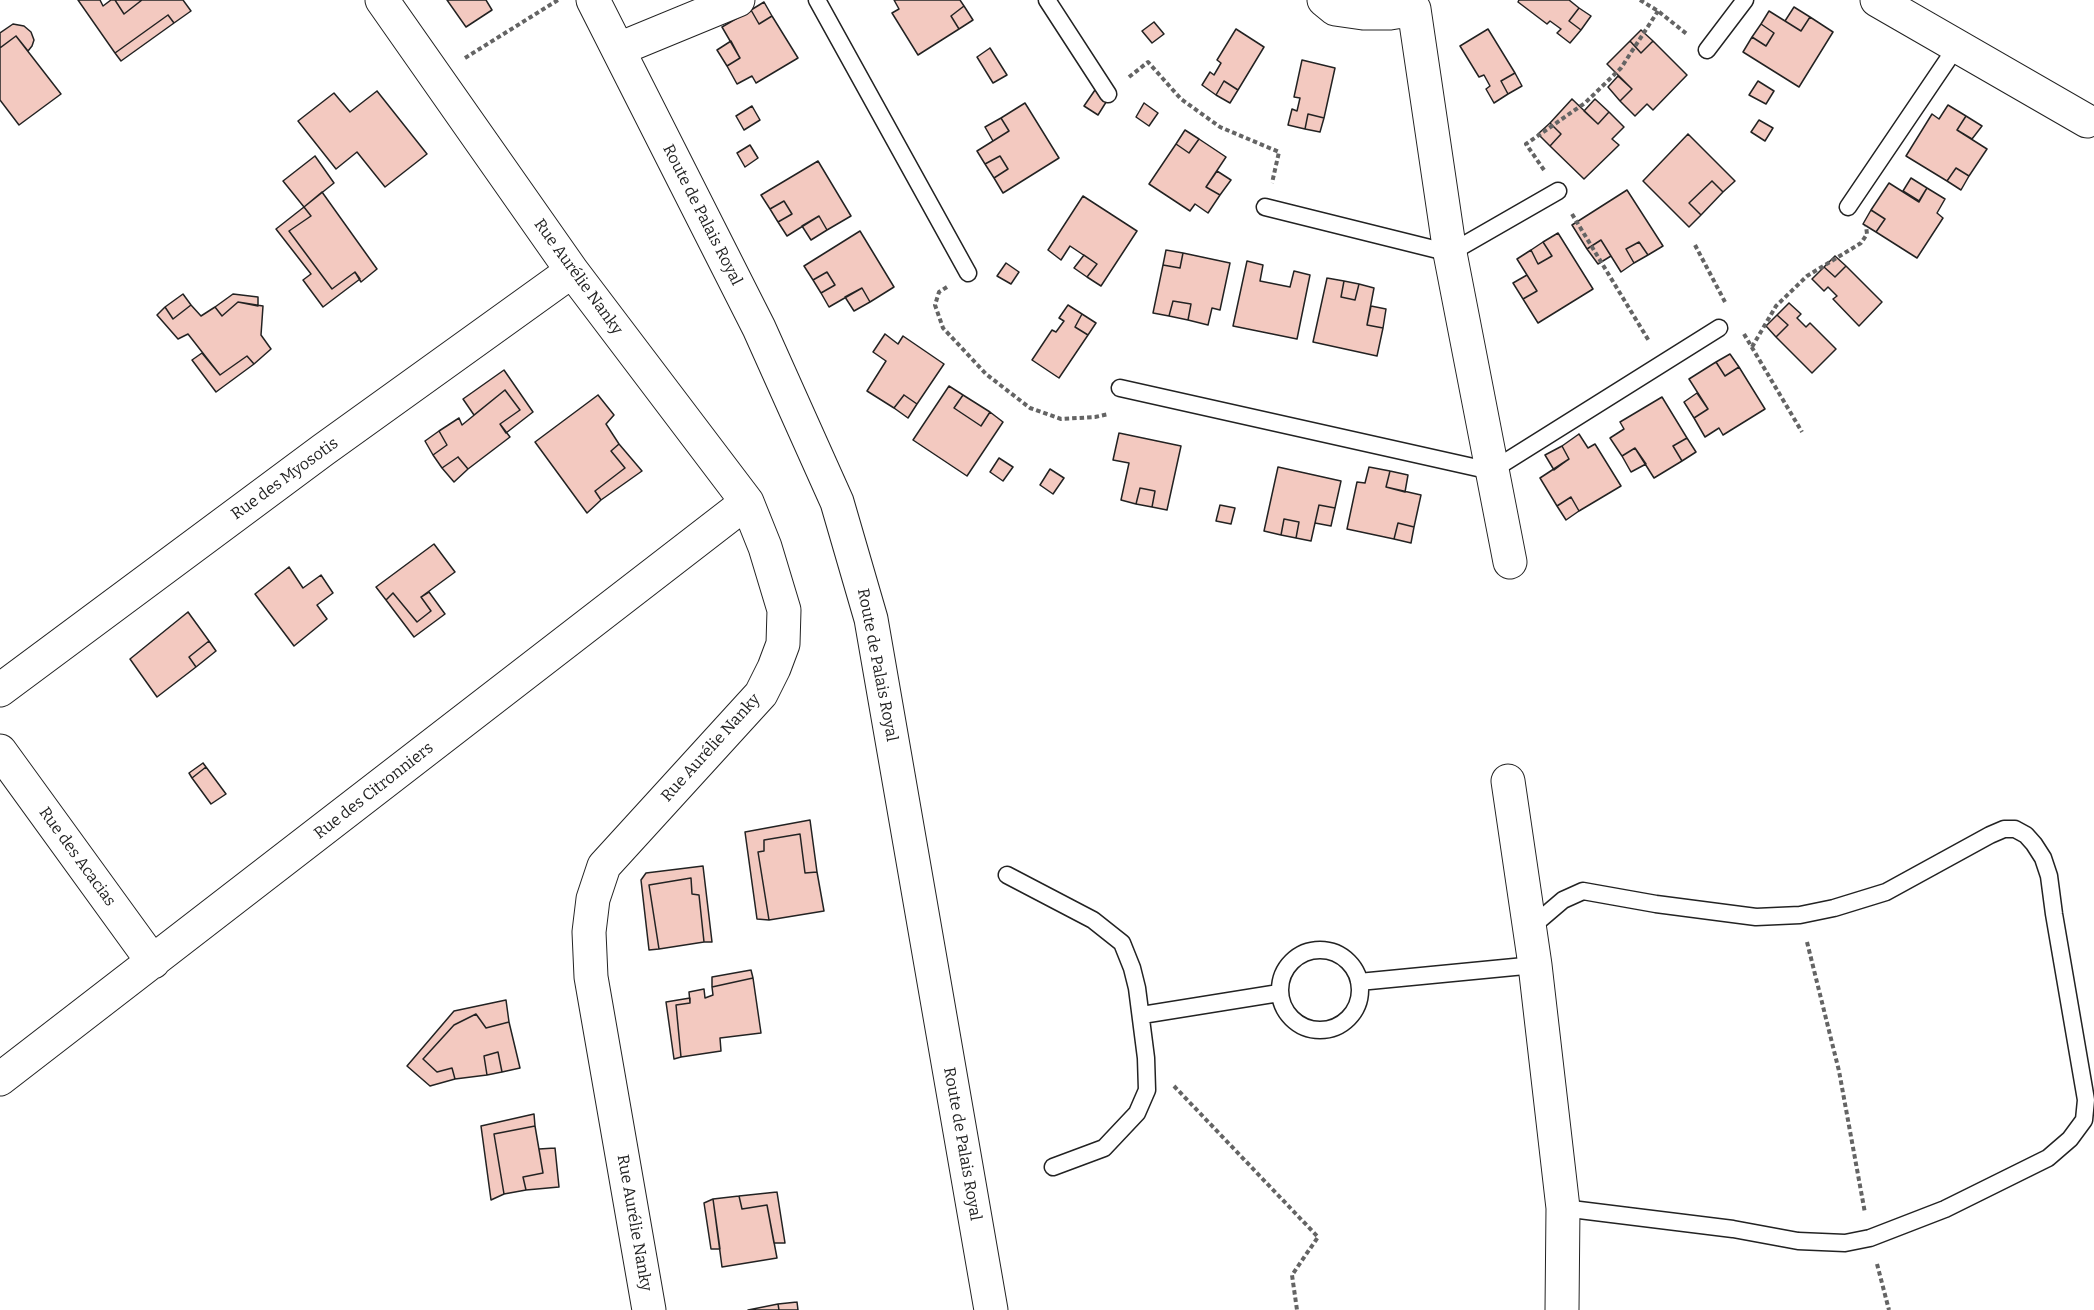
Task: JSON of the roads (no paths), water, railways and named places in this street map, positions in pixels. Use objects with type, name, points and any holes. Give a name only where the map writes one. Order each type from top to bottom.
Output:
[{"type":"street","name":"Rue Aurélie Nanky","points":[[382,0],[572,272],[747,502],[765,547],[784,610],[783,644],[761,694],[604,866],[594,899],[589,932],[591,977],[649,1310]]},
{"type":"street","name":"Route de Palais Royal","points":[[593,0],[759,328],[837,502],[871,618],[991,1310]]},
{"type":"street","points":[[619,49],[738,0]]},
{"type":"street","points":[[1324,0],[1335,9],[1363,13],[1390,13],[1414,9],[1450,253],[1510,562]]},
{"type":"street","points":[[1877,0],[2087,121]]},
{"type":"street","name":"Rue des Myosotis","points":[[0,690],[323,450],[572,272]]},
{"type":"street","name":"Rue des Citronniers","points":[[0,1079],[747,502]]},
{"type":"street","name":"Rue des Acacias","points":[[0,751],[153,962]]},
{"type":"street","points":[[1508,781],[1535,965],[1563,1208],[1562,1310]]},
{"type":"lane","points":[[817,0],[968,273]]},
{"type":"lane","points":[[1047,0],[1108,94]]},
{"type":"lane","points":[[1707,50],[1745,0]]},
{"type":"lane","points":[[1848,207],[1957,46]]},
{"type":"lane","points":[[1265,207],[1450,253],[1558,191]]},
{"type":"lane","points":[[1120,388],[1491,471],[1719,328]]},
{"type":"lane","points":[[1529,929],[1563,900],[1583,891],[1656,904],[1756,917],[1800,915],[1834,908],[1886,892],[2004,829],[2015,829],[2026,835],[2043,858],[2049,876],[2086,1100],[2084,1120],[2070,1139],[2048,1158],[1945,1209],[1870,1239],[1845,1243],[1798,1241],[1733,1229],[1563,1208]]},
{"type":"lane","points":[[1007,875],[1093,920],[1122,943],[1132,968],[1142,1015],[1147,1090],[1137,1113],[1104,1148],[1053,1167]]},
{"type":"lane","points":[[1314,950],[1334,952],[1351,963],[1359,982],[1358,1003],[1346,1021],[1326,1030],[1304,1027],[1287,1013],[1280,993],[1282,973],[1296,957],[1314,950]]},
{"type":"lane","points":[[1359,982],[1535,965]]},
{"type":"lane","points":[[1142,1015],[1280,993]]}]
